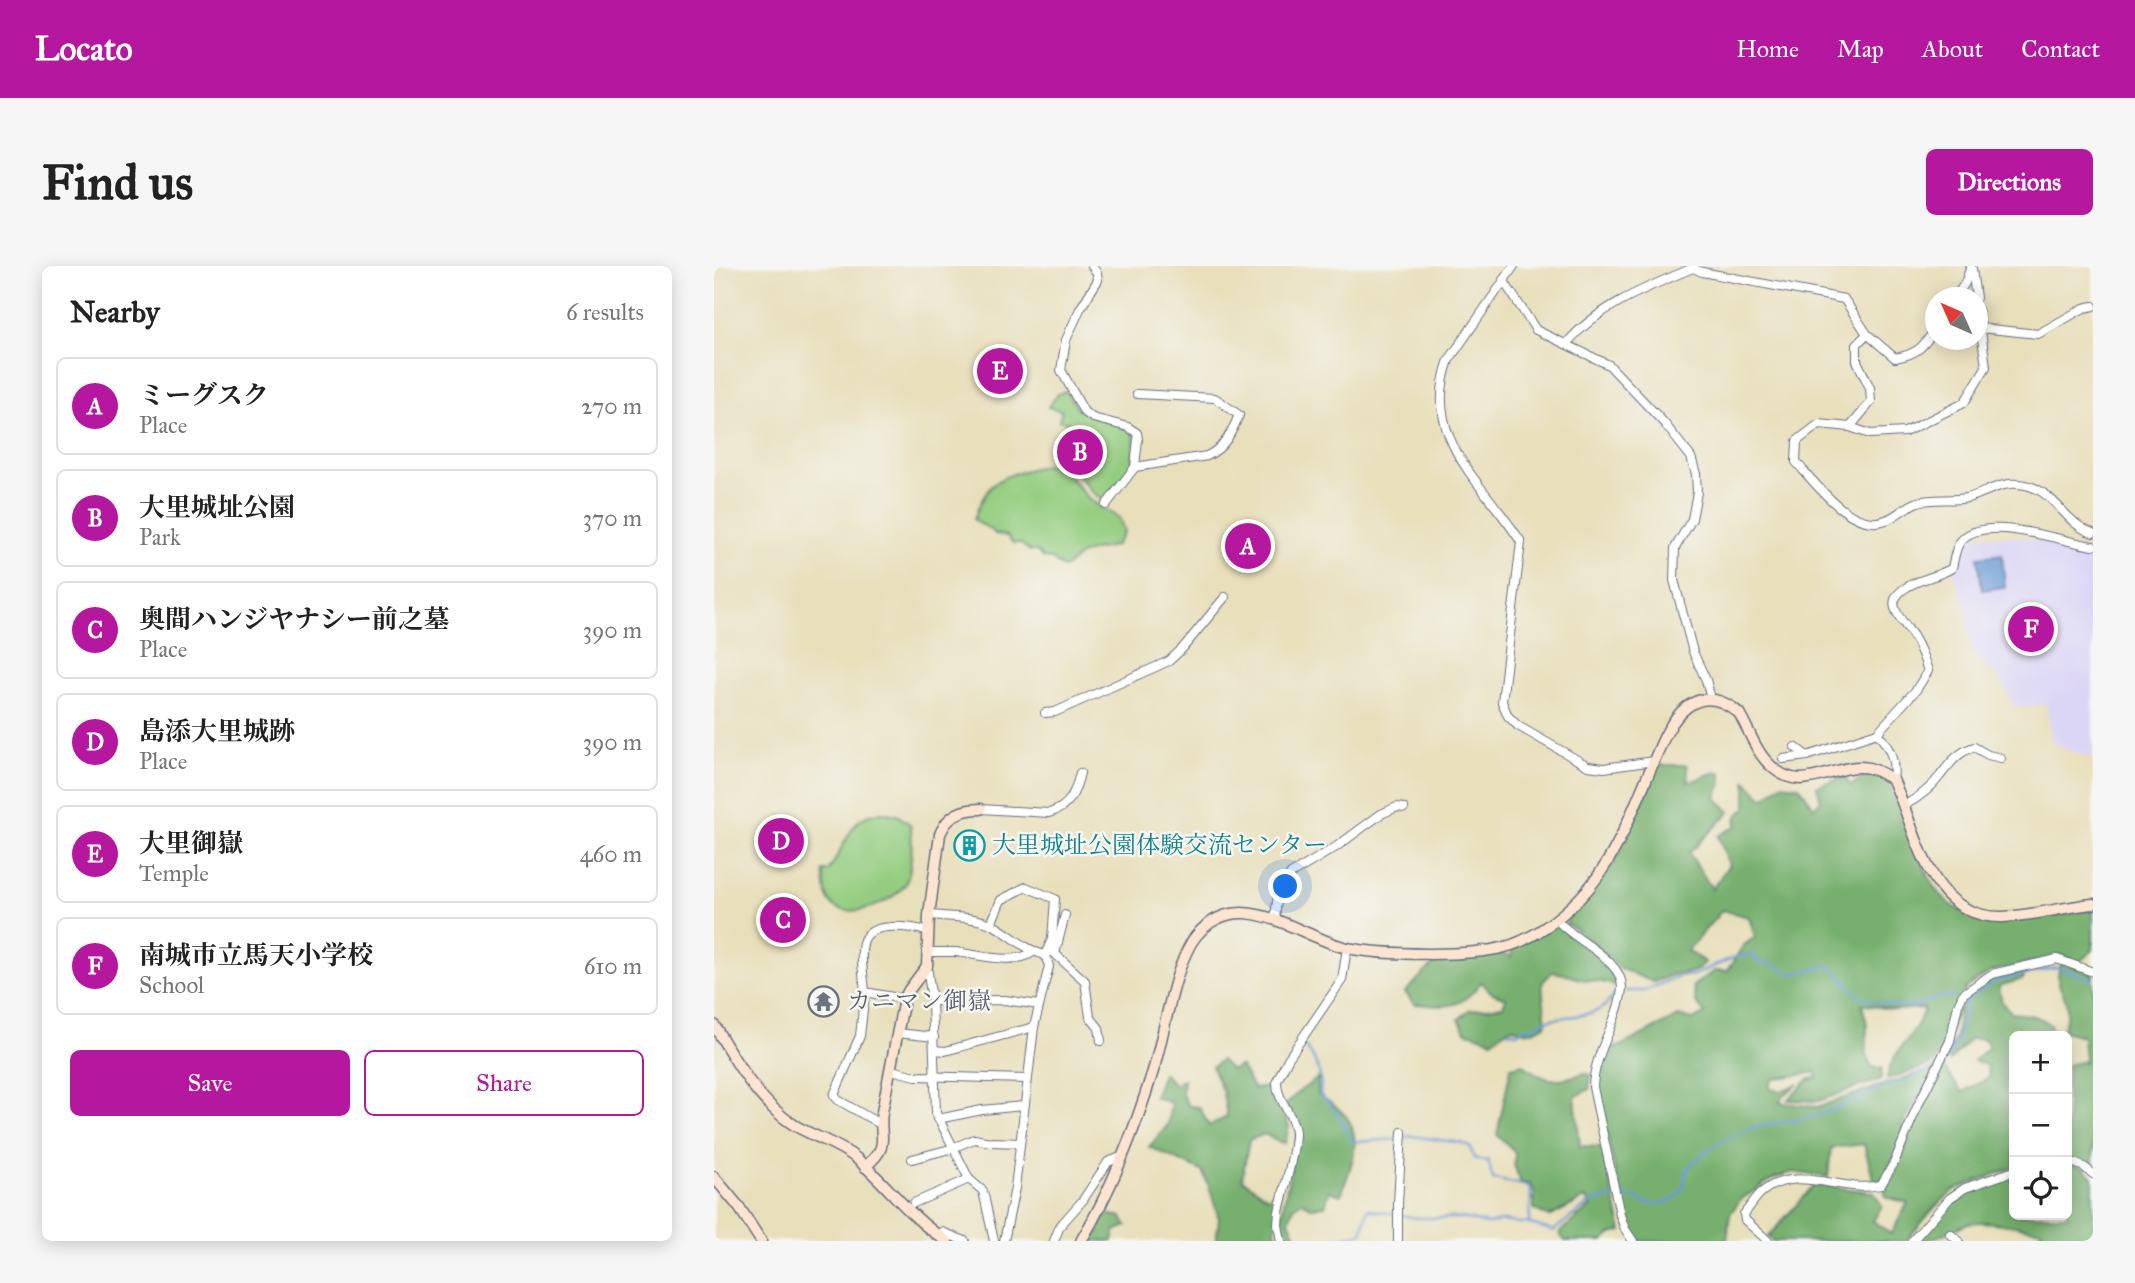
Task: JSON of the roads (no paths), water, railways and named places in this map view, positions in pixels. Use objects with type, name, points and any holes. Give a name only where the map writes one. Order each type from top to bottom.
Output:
[{"type":"street","points":[[1091,266],[1097,273],[1098,280],[1080,309],[1066,340],[1061,370],[1084,412],[1093,418],[1128,427],[1137,433],[1135,467],[1106,505]]},
{"type":"street","points":[[1514,266],[1449,360],[1444,373],[1443,396],[1444,420],[1449,442],[1521,542],[1502,702],[1508,716],[1518,726],[1588,766],[1604,768],[1654,761]]},
{"type":"street","points":[[1962,287],[1971,266]]},
{"type":"street","points":[[1971,266],[1974,287]]},
{"type":"street","points":[[1566,344],[1619,302],[1693,267],[1702,272],[1844,299],[1867,334],[1895,358],[1912,355],[1925,345]]},
{"type":"street","points":[[1503,280],[1536,330],[1609,365],[1664,423],[1691,457],[1697,492],[1692,519],[1675,548],[1674,580],[1693,652],[1706,680],[1711,699]]},
{"type":"street","points":[[1988,329],[2038,334],[2084,308],[2093,306]]},
{"type":"street","points":[[1850,427],[1871,402],[1870,388],[1857,361],[1857,344],[1867,334]]},
{"type":"street","points":[[1983,350],[1986,368],[1964,403],[1905,432],[1870,434],[1850,427],[1819,424],[1797,441],[1796,462],[1855,519],[1866,522],[1888,520],[1916,503],[1968,498],[2006,484],[2018,483],[2045,492],[2078,526],[2093,533]]},
{"type":"street","points":[[1135,467],[1207,456],[1216,451],[1230,436],[1239,415],[1215,398],[1137,394]]},
{"type":"street","points":[[1783,759],[1807,756],[1877,733],[1916,690],[1928,671],[1919,646],[1896,614],[1894,604],[1899,593],[1907,586],[1952,568],[1961,540],[1976,531],[1999,529],[2093,546]]},
{"type":"street","points":[[1045,713],[1055,712],[1169,661],[1225,597]]},
{"type":"street","points":[[1081,1241],[1121,1157],[1153,1071],[1185,957],[1195,938],[1205,927],[1239,913],[1256,914],[1347,947],[1427,953],[1478,952],[1506,947],[1530,936],[1556,919],[1579,899],[1595,880],[1633,810],[1665,737],[1682,711],[1694,702],[1711,699],[1725,702],[1739,713],[1765,760],[1780,774],[1791,779],[1860,767],[1878,771],[1893,780]]},
{"type":"street","points":[[1877,733],[1889,747],[1894,761],[1893,780],[1936,881],[1948,896],[1964,909],[1989,916],[2005,916],[2093,904]]},
{"type":"street","points":[[1795,747],[1807,756]]},
{"type":"street","points":[[1905,805],[1930,787],[1951,761],[1969,748],[1974,747],[1988,755],[2001,758]]},
{"type":"street","points":[[994,1241],[983,1191],[969,1179],[938,1119],[932,1001],[926,952],[940,834],[944,823],[962,810],[1049,813],[1059,810],[1073,797],[1080,773]]},
{"type":"street","points":[[1275,919],[1278,892],[1291,874],[1381,814],[1397,807],[1404,808]]},
{"type":"street","points":[[991,924],[998,903],[1026,887],[1055,899],[1048,952],[1049,966],[1034,1027],[1015,1188],[1004,1241]]},
{"type":"street","points":[[929,915],[991,924],[1033,952],[1056,950],[1065,915]]},
{"type":"street","points":[[1556,919],[1610,962],[1620,974],[1622,987],[1594,1074],[1593,1087],[1615,1191],[1625,1229],[1633,1241]]},
{"type":"street","points":[[880,1124],[834,1096],[860,1036],[865,992],[863,947],[871,931],[906,926],[927,931]]},
{"type":"street","points":[[1281,1241],[1279,1212],[1295,1136],[1292,1121],[1276,1086],[1277,1081],[1288,1059],[1342,980],[1347,947]]},
{"type":"street","points":[[926,952],[995,958],[1028,956],[1033,952]]},
{"type":"street","points":[[1048,952],[1085,981],[1090,1017],[1099,1028],[1101,1041]]},
{"type":"street","points":[[1765,1240],[1745,1220],[1744,1214],[1760,1194],[1775,1184],[1804,1179],[1859,1188],[1881,1185],[1894,1163],[1917,1107],[1950,1041],[1963,994],[1992,974],[2057,959],[2093,972]]},
{"type":"street","points":[[865,1167],[880,1152],[883,1143],[880,1124],[904,999],[927,967]]},
{"type":"street","points":[[865,992],[904,999]]},
{"type":"street","points":[[932,1001],[1005,1000],[1039,1005]]},
{"type":"street","points":[[714,1025],[743,1072],[776,1111],[794,1125],[840,1147],[865,1167],[908,1211],[943,1239]]},
{"type":"street","points":[[934,1050],[945,1051],[1034,1027]]},
{"type":"street","points":[[898,1033],[933,1037]]},
{"type":"street","points":[[891,1070],[916,1076],[1027,1079]]},
{"type":"street","points":[[938,1119],[982,1110],[1023,1106]]},
{"type":"street","points":[[1398,1241],[1402,1135]]},
{"type":"street","points":[[912,1159],[974,1139],[1020,1143]]},
{"type":"street","points":[[1054,1241],[1060,1226],[1083,1200],[1108,1162],[1121,1157]]},
{"type":"street","points":[[2072,1162],[2093,1174]]},
{"type":"street","points":[[1912,1241],[1950,1198],[1965,1188],[2009,1173]]},
{"type":"street","points":[[714,1177],[739,1207],[761,1241]]},
{"type":"street","points":[[914,1203],[969,1179]]},
{"type":"street","points":[[943,1239],[942,1232],[965,1241]]},
{"type":"street","points":[[1950,1234],[1959,1241]]},
{"type":"water","points":[[2002,554],[2005,587],[1982,590],[1978,557]]},
{"type":"waterway","points":[[1625,991],[1644,991],[1679,976],[1694,975],[1732,958],[1753,954],[1758,962],[1773,964],[1791,974],[1829,966],[1861,997],[1880,1003],[1912,1006],[1941,997],[1954,997]]},
{"type":"waterway","points":[[1946,1060],[1957,1042],[1967,1000],[1996,981],[2059,968],[2093,980]]},
{"type":"waterway","points":[[1508,1031],[1517,1033],[1553,1019],[1587,1014],[1598,1010],[1619,992]]},
{"type":"waterway","points":[[1304,1045],[1318,1068],[1320,1094],[1337,1113],[1353,1142],[1398,1139]]},
{"type":"waterway","points":[[1300,1241],[1324,1241],[1362,1233],[1368,1209],[1417,1218],[1462,1218],[1488,1224],[1502,1221],[1531,1224],[1553,1231],[1591,1202],[1624,1195],[1649,1203],[1663,1203],[1681,1192],[1687,1171],[1696,1160],[1730,1137],[1756,1127],[1822,1114],[1931,1069]]},
{"type":"waterway","points":[[1405,1137],[1462,1143],[1470,1147],[1474,1158],[1488,1160],[1493,1179],[1528,1186],[1531,1191],[1529,1224]]},
{"type":"place","name":"大里御嶽","points":[[1000,371]]},
{"type":"place","name":"大里城址公園","points":[[1080,452]]},
{"type":"place","name":"ミーグスク","points":[[1248,546]]},
{"type":"place","name":"南城市立馬天小学校","points":[[2031,629]]},
{"type":"place","name":"島添大里城跡","points":[[781,841]]},
{"type":"place","name":"大里城址公園体験交流センター","points":[[969,845]]},
{"type":"place","name":"奥間ハンジヤナシー前之墓","points":[[783,920]]},
{"type":"place","name":"カニマン御嶽","points":[[824,1001]]}]
